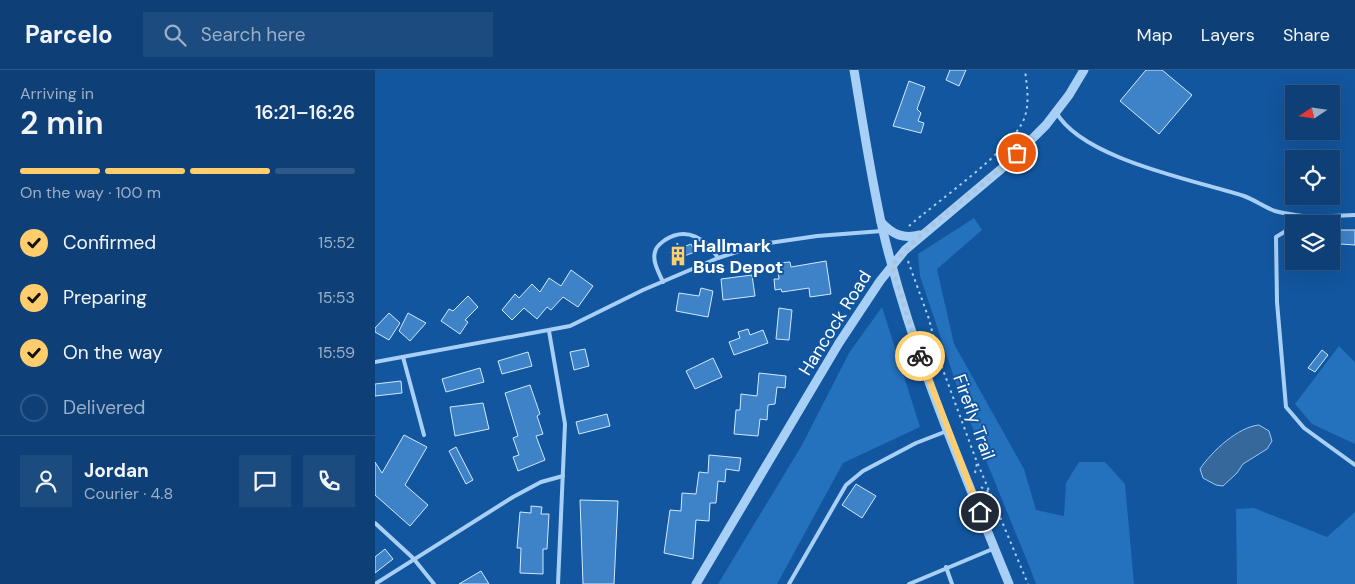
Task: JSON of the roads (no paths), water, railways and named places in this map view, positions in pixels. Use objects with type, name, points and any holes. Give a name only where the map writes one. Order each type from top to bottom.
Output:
[{"type":"street","points":[[854,70],[881,222],[892,266],[921,360],[947,431],[1009,584]]},
{"type":"street","name":"Hancock Road","points":[[696,584],[780,446],[839,343],[892,266],[905,250],[923,234],[1006,165],[1069,95],[1083,70]]},
{"type":"street","points":[[881,222],[891,232],[902,237],[923,234]]},
{"type":"lane","points":[[1055,112],[1061,123],[1100,149],[1147,169],[1246,197],[1275,211],[1298,215]]},
{"type":"lane","points":[[1340,216],[1355,215]]},
{"type":"lane","points":[[375,362],[570,326],[718,258],[762,244],[817,236],[883,231]]},
{"type":"lane","points":[[1285,232],[1276,237],[1277,302],[1286,407],[1304,428],[1355,465]]},
{"type":"lane","points":[[663,282],[655,263],[655,252],[659,244],[669,238],[687,234],[697,237],[706,242],[718,258]]},
{"type":"lane","points":[[549,331],[565,424],[558,584]]},
{"type":"lane","points":[[403,357],[424,435]]},
{"type":"lane","points":[[789,584],[846,485],[863,471],[916,443],[947,431]]},
{"type":"lane","points":[[375,584],[413,558],[513,497],[541,482],[563,476]]},
{"type":"lane","points":[[375,523],[413,558],[434,584]]},
{"type":"lane","points":[[909,584],[995,548]]},
{"type":"lane","points":[[946,567],[952,584]]},
{"type":"place","name":"Hallmark Bus Depot","points":[[678,256]]}]
